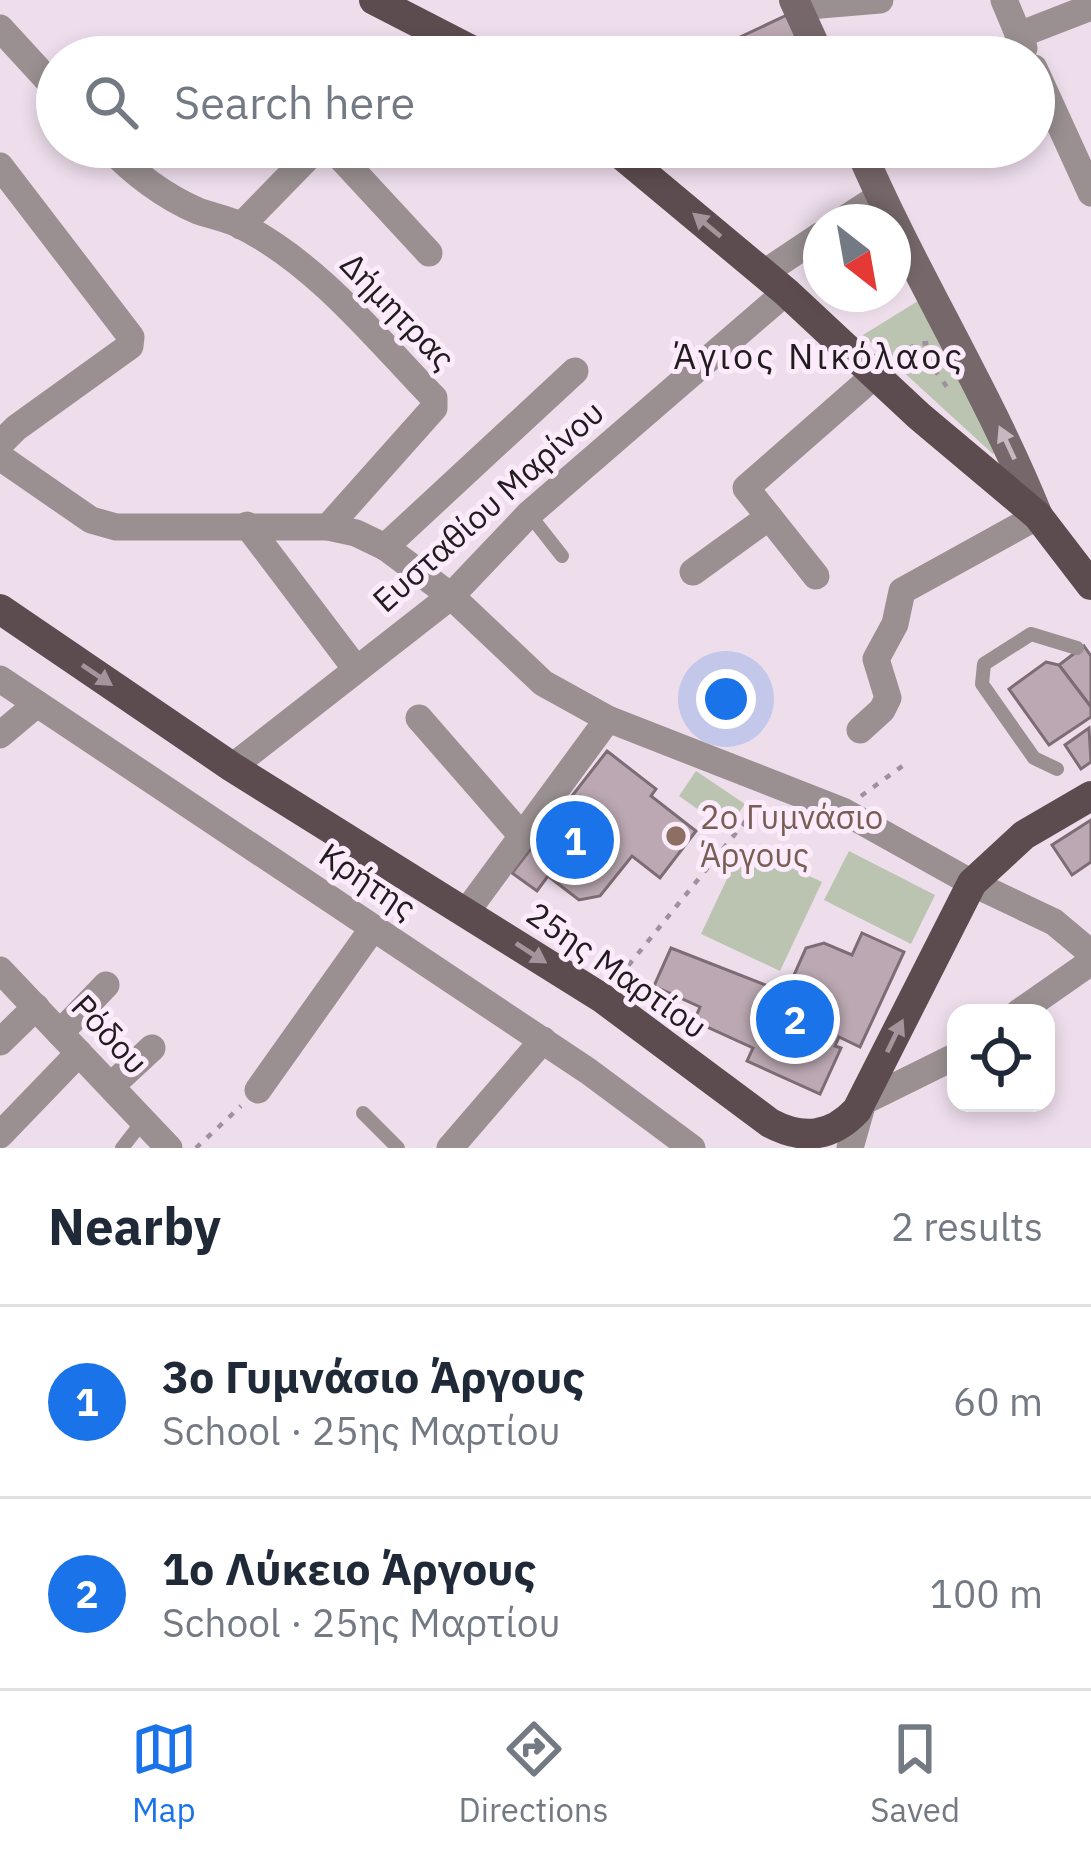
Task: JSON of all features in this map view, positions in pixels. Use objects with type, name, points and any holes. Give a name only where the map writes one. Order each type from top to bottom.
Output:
[{"type":"main road","points":[[374,0],[443,36]]},
{"type":"main road","points":[[796,3],[811,36]]},
{"type":"main road","points":[[637,168],[775,282],[874,375],[1038,516],[1091,585]]},
{"type":"main road","points":[[868,168],[1010,445],[1038,516]]},
{"type":"main road","name":"25ης Μαρτίου","points":[[0,609],[232,767],[602,998],[770,1123],[811,1136],[839,1126],[863,1102],[971,884],[1024,835],[1091,796]]},
{"type":"street","points":[[796,3],[880,0]]},
{"type":"street","points":[[1004,0],[1019,36]]},
{"type":"street","points":[[1049,36],[1091,7]]},
{"type":"street","points":[[0,28],[36,67]]},
{"type":"street","points":[[431,36],[435,32]]},
{"type":"street","points":[[1055,115],[1091,194]]},
{"type":"street","points":[[0,166],[131,337],[130,346],[0,444]]},
{"type":"street","name":"Δήμητρας","points":[[129,168],[195,209],[242,226],[320,279],[436,403],[328,527]]},
{"type":"street","points":[[242,226],[298,168]]},
{"type":"street","points":[[350,168],[429,254]]},
{"type":"street","points":[[868,204],[880,196]]},
{"type":"street","name":"Ευσταθίου Μαρίνου","points":[[232,767],[451,596],[529,514],[803,253]]},
{"type":"street","points":[[385,547],[575,371]]},
{"type":"street","points":[[816,576],[746,488],[874,375]]},
{"type":"street","points":[[0,457],[91,520],[116,527],[328,527],[356,533],[385,547],[451,596],[543,683],[608,719],[843,811],[971,884],[1054,922],[1091,953]]},
{"type":"street","points":[[860,730],[883,710],[888,698],[877,658],[895,624],[902,591],[1038,516]]},
{"type":"street","points":[[693,572],[769,517]]},
{"type":"street","points":[[247,525],[356,669]]},
{"type":"street","name":"Κρήτης","points":[[0,679],[543,1040],[685,1146]]},
{"type":"street","points":[[0,735],[37,704]]},
{"type":"street","points":[[419,718],[522,836]]},
{"type":"street","points":[[467,911],[608,719]]},
{"type":"street","points":[[258,1090],[373,928]]},
{"type":"street","points":[[1031,1004],[1091,962]]},
{"type":"street","name":"Ρόδου","points":[[0,970],[169,1148]]},
{"type":"street","points":[[0,1135],[106,985]]},
{"type":"street","points":[[0,1042],[36,1007]]},
{"type":"street","points":[[450,1148],[543,1040]]},
{"type":"street","points":[[111,1086],[152,1048]]},
{"type":"street","points":[[850,1148],[863,1102],[947,1060]]},
{"type":"street","points":[[770,1123],[796,1148]]},
{"type":"lane","points":[[529,514],[562,556]]},
{"type":"lane","points":[[1057,769],[1034,758],[982,684],[984,664],[1030,634],[1077,648]]},
{"type":"lane","points":[[363,1113],[398,1148]]},
{"type":"lane","points":[[122,1148],[143,1120]]},
{"type":"path","points":[[874,375],[916,344],[950,332]]},
{"type":"path","points":[[908,351],[922,367],[929,362]]},
{"type":"path","points":[[843,811],[908,762]]},
{"type":"path","points":[[602,998],[748,818],[764,779]]},
{"type":"path","points":[[196,1148],[258,1090]]},
{"type":"green space","points":[[926,296],[1000,449],[993,454],[863,335],[900,312],[911,312],[911,305]]},
{"type":"green space","points":[[696,771],[745,804],[727,830],[679,796]]},
{"type":"green space","points":[[743,845],[822,882],[780,971],[701,934]]},
{"type":"green space","points":[[849,851],[935,895],[911,944],[824,900]]},
{"type":"building","points":[[787,15],[796,36],[742,36]]},
{"type":"building","points":[[1084,646],[1091,656],[1091,707],[1059,665]]},
{"type":"building","points":[[1046,662],[1059,665],[1091,707],[1091,717],[1049,745],[1009,689]]},
{"type":"building","points":[[1089,728],[1091,762],[1081,769],[1065,745]]},
{"type":"building","points":[[607,751],[656,789],[651,796],[696,831],[660,878],[632,856],[600,896],[579,900],[548,876],[537,891],[512,873]]},
{"type":"building","points":[[1091,820],[1091,862],[1072,875],[1052,845]]},
{"type":"building","points":[[862,933],[904,952],[860,1047],[839,1037],[835,1046],[841,1048],[820,1094],[747,1061],[753,1048],[694,1021],[700,1007],[654,986],[671,948],[786,993],[806,948],[824,943],[852,955]]},
{"type":"place","name":"2ο Γυμνάσιο Άργους","points":[[676,836]]},
{"type":"place","name":"3ο Γυμνάσιο Άργους","points":[[575,840]]},
{"type":"place","name":"1ο Λύκειο Άργους","points":[[795,1019]]},
{"type":"district","name":"Άγιος Νικόλαος","points":[[819,356]]}]
